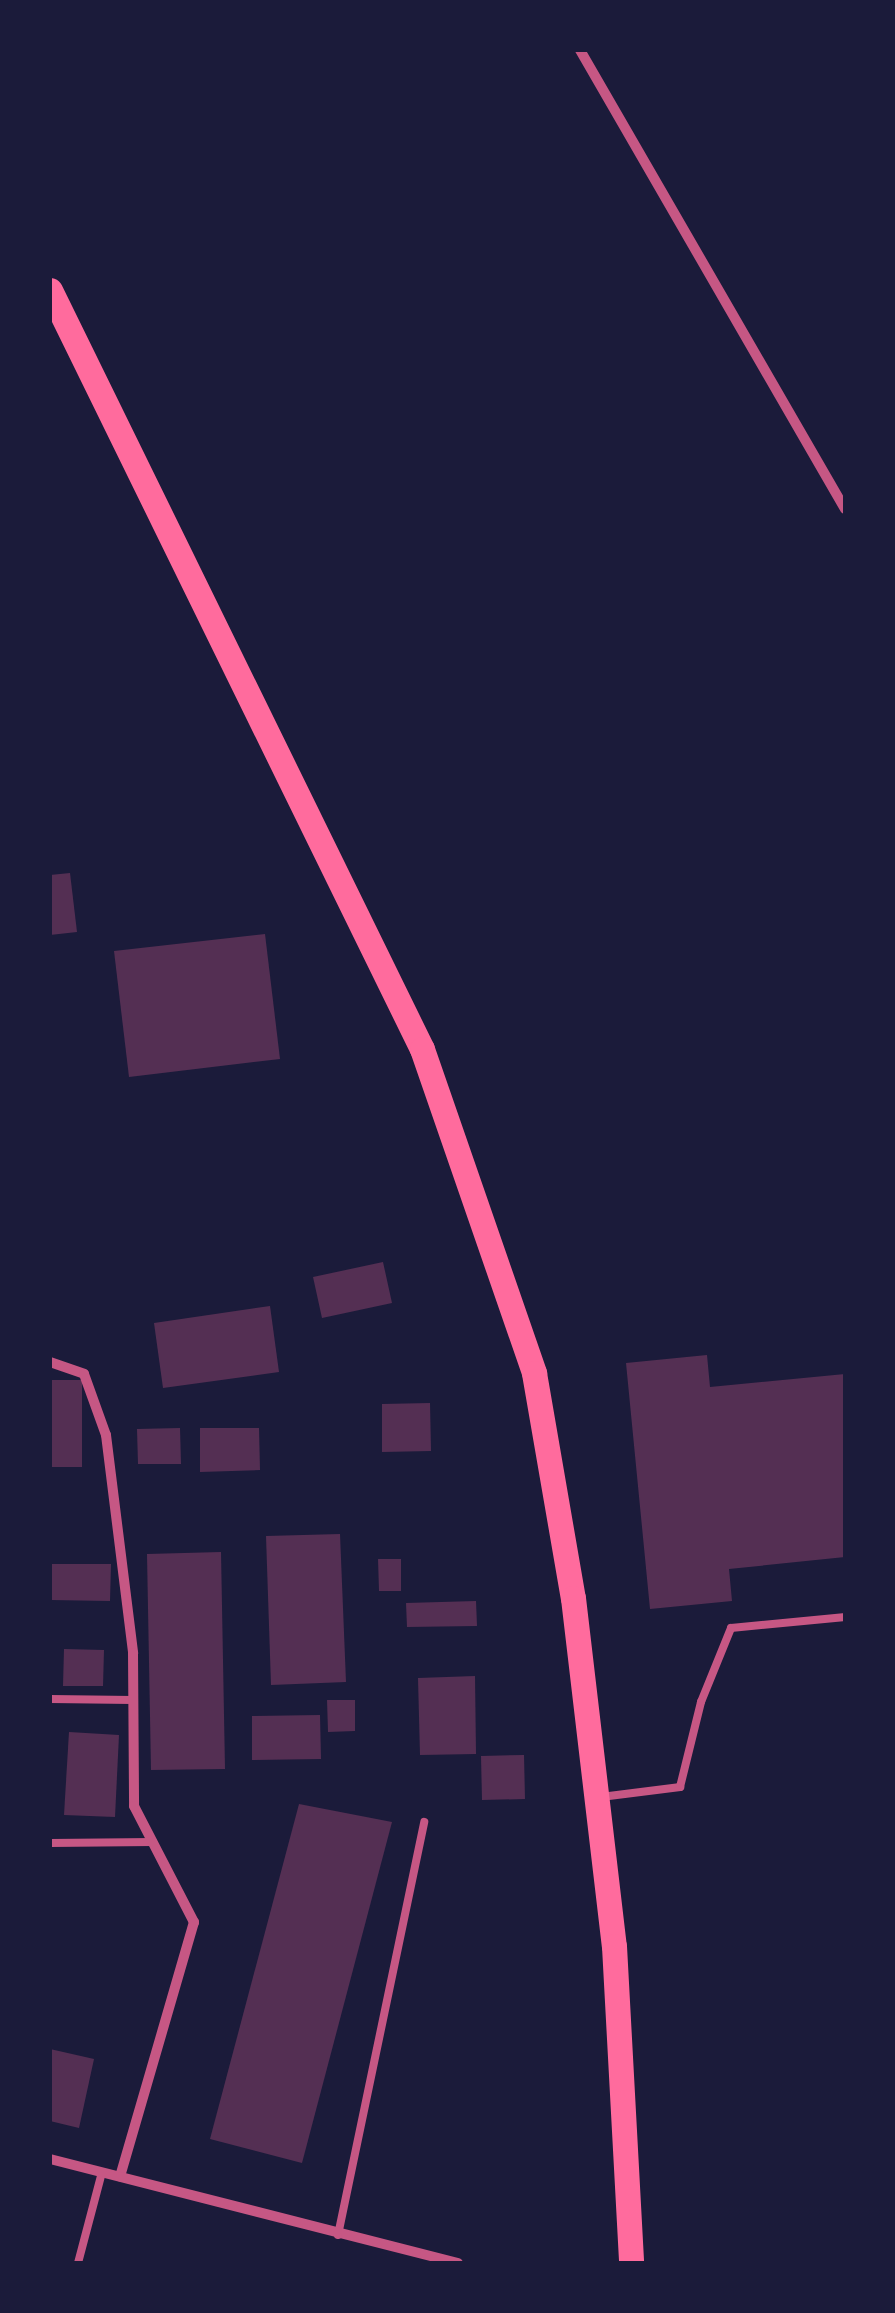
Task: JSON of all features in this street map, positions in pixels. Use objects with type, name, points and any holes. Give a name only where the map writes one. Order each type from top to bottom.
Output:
[{"type":"main road","points":[[50,290],[422,1050],[534,1373],[574,1598],[614,1946],[631,2263]]},
{"type":"street","points":[[580,50],[845,509]]},
{"type":"street","points":[[50,1362],[84,1374],[106,1435],[132,1653],[134,1806],[194,1922],[120,2176]]},
{"type":"street","points":[[50,2159],[427,2261],[458,2263]]},
{"type":"lane","points":[[597,1798],[680,1787],[701,1702],[730,1628],[845,1618]]},
{"type":"lane","points":[[50,1699],[133,1700]]},
{"type":"lane","points":[[338,2234],[424,1822]]},
{"type":"lane","points":[[50,1843],[152,1842]]},
{"type":"lane","points":[[78,2263],[102,2172]]},
{"type":"building","points":[[70,873],[77,932],[50,935],[50,875]]},
{"type":"building","points":[[265,934],[280,1059],[129,1077],[114,951]]},
{"type":"building","points":[[383,1262],[392,1303],[322,1318],[313,1277]]},
{"type":"building","points":[[270,1306],[279,1372],[163,1388],[154,1323]]},
{"type":"building","points":[[707,1355],[710,1387],[845,1374],[845,1557],[729,1569],[732,1601],[650,1609],[626,1363]]},
{"type":"building","points":[[50,1380],[82,1380],[82,1467],[50,1467]]},
{"type":"building","points":[[430,1403],[431,1451],[382,1452],[382,1404]]},
{"type":"building","points":[[180,1428],[181,1464],[138,1464],[137,1429]]},
{"type":"building","points":[[200,1428],[259,1428],[260,1470],[200,1472]]},
{"type":"building","points":[[340,1534],[346,1682],[271,1685],[266,1536]]},
{"type":"building","points":[[221,1552],[225,1769],[151,1770],[147,1554]]},
{"type":"building","points":[[378,1559],[401,1559],[401,1591],[379,1591]]},
{"type":"building","points":[[50,1564],[111,1564],[110,1601],[50,1600]]},
{"type":"building","points":[[476,1601],[477,1626],[407,1627],[406,1603]]},
{"type":"building","points":[[64,1649],[104,1650],[103,1686],[63,1686]]},
{"type":"building","points":[[475,1676],[476,1754],[420,1755],[418,1678]]},
{"type":"building","points":[[327,1700],[355,1700],[355,1731],[328,1732]]},
{"type":"building","points":[[320,1715],[321,1759],[252,1760],[252,1716]]},
{"type":"building","points":[[69,1732],[119,1735],[115,1817],[64,1815]]},
{"type":"building","points":[[524,1755],[525,1799],[482,1800],[481,1756]]},
{"type":"building","points":[[299,1804],[392,1822],[302,2163],[210,2139]]},
{"type":"building","points":[[50,2049],[94,2059],[79,2128],[50,2121]]}]
